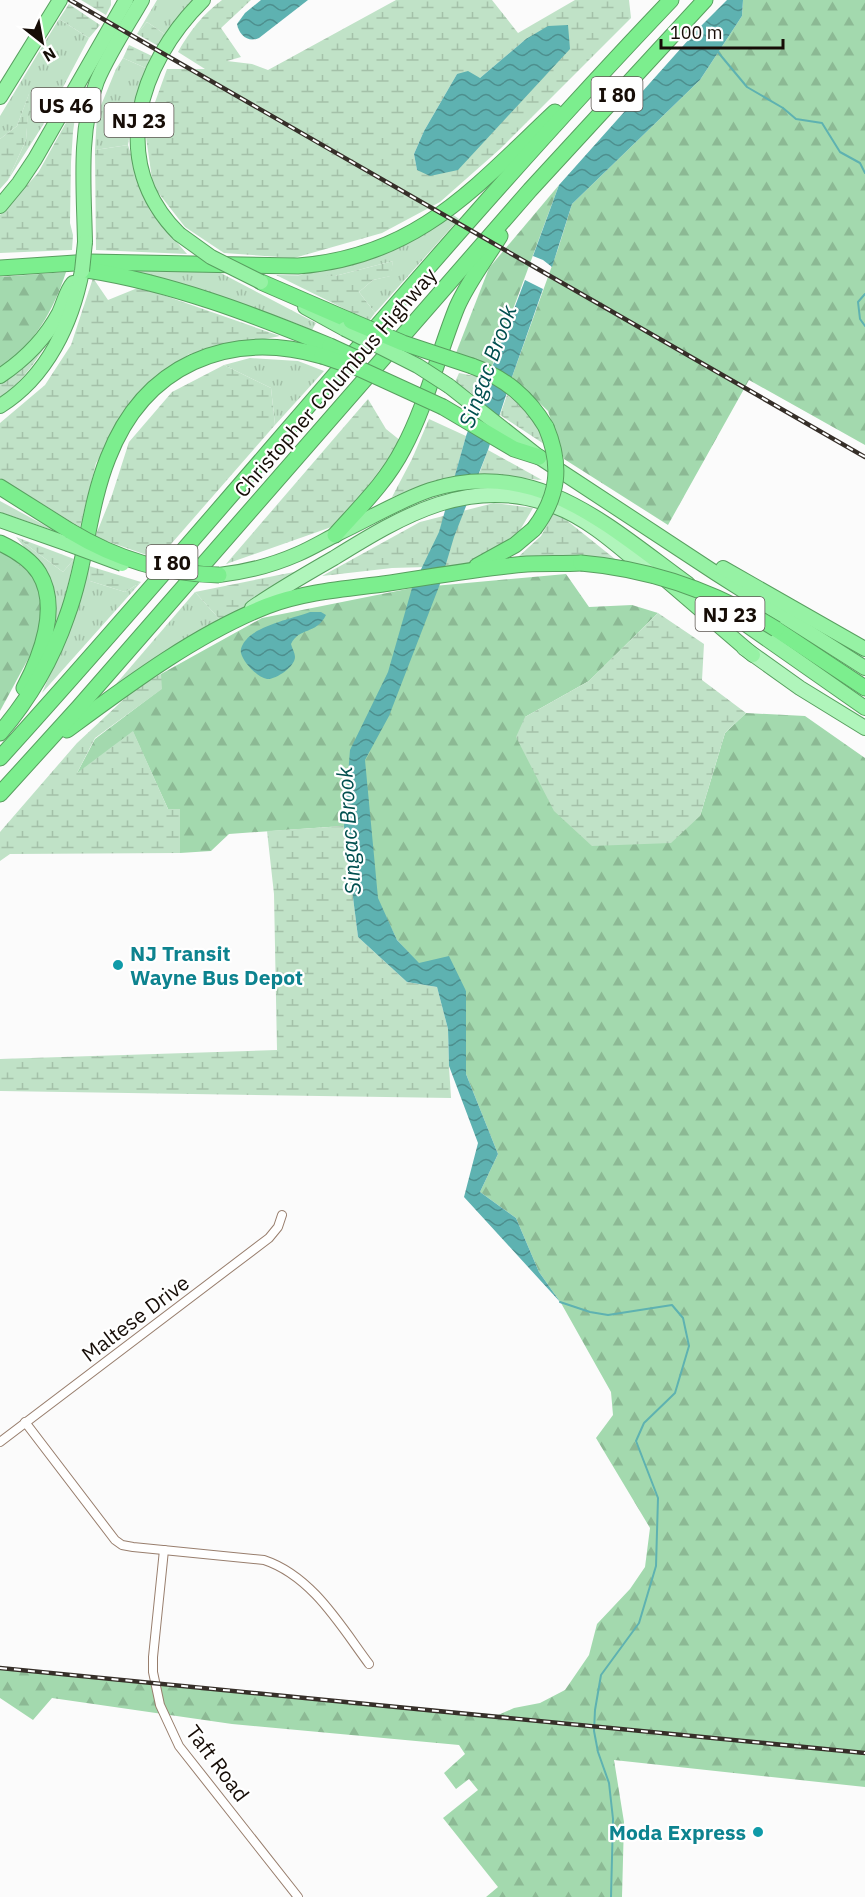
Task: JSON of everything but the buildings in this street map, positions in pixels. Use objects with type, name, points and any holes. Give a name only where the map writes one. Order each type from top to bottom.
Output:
[{"type":"highway","points":[[0,97],[60,0]]},
{"type":"highway","name":"US 46","points":[[0,206],[35,159],[126,0]]},
{"type":"highway","name":"US 46","points":[[74,286],[82,271],[85,242],[84,156],[88,111],[104,68],[142,0]]},
{"type":"highway","name":"NJ 23","points":[[203,0],[180,25],[164,49],[145,91],[137,136],[139,161],[146,189],[161,214],[179,234],[211,257],[261,282]]},
{"type":"highway","name":"Christopher Columbus Highway","points":[[0,758],[484,205],[671,0]]},
{"type":"highway","name":"Christopher Columbus Highway","points":[[0,795],[530,190],[705,0]]},
{"type":"highway","points":[[0,268],[90,262],[315,265],[347,258],[391,243],[424,226],[454,206],[638,34]]},
{"type":"highway","points":[[335,535],[378,488],[399,457],[419,417],[462,296],[530,190]]},
{"type":"highway","points":[[54,265],[128,276],[168,287],[265,321],[326,351],[393,376],[514,450],[539,456]]},
{"type":"highway","points":[[261,282],[348,325],[488,372],[513,387],[529,403],[546,427],[555,453],[555,482],[548,507],[534,529],[505,552],[463,573]]},
{"type":"highway","points":[[0,376],[22,360],[41,340],[56,319],[74,286]]},
{"type":"highway","points":[[0,406],[19,392],[48,359],[69,318],[74,286]]},
{"type":"highway","name":"NJ 23","points":[[348,325],[449,386],[539,456],[652,532],[865,668]]},
{"type":"highway","points":[[0,733],[27,699],[43,673],[62,631],[76,588],[107,459],[120,431],[138,407],[158,386],[182,368],[209,355],[246,347],[268,346],[326,351]]},
{"type":"highway","name":"NJ 23","points":[[219,575],[247,572],[298,554],[411,497],[450,485],[503,482],[532,487],[566,500],[596,517],[865,708]]},
{"type":"highway","points":[[0,488],[69,538]]},
{"type":"highway","points":[[596,517],[753,655]]},
{"type":"highway","points":[[0,520],[69,538],[148,566],[191,574],[219,575]]},
{"type":"highway","points":[[652,532],[734,574],[865,649]]},
{"type":"highway","points":[[0,543],[18,552],[34,566],[44,583],[48,603],[45,635],[34,668],[0,725]]},
{"type":"highway","points":[[41,750],[139,678],[251,613],[292,598],[527,564],[581,563],[638,571],[690,586],[743,609],[865,688]]},
{"type":"main road","points":[[224,627],[385,527],[411,514],[441,502],[474,496],[500,495],[529,498],[555,506],[579,518],[615,544],[710,623],[753,655],[800,688],[865,728]]},
{"type":"street","name":"Maltese Drive","points":[[0,1442],[269,1238],[278,1227],[282,1215]]},
{"type":"street","points":[[26,1422],[115,1540],[122,1545],[264,1560],[284,1569],[300,1579],[331,1613],[369,1664]]},
{"type":"street","name":"Taft Road","points":[[164,1550],[153,1657],[153,1672],[160,1705],[179,1746],[298,1897]]},
{"type":"green space","points":[[81,0],[111,0],[111,5],[106,15]]},
{"type":"green space","points":[[157,0],[195,0],[166,35],[147,22],[137,34]]},
{"type":"green space","points":[[222,0],[251,0],[221,28],[241,57],[227,61],[252,64],[268,70],[396,0],[492,0],[518,33],[575,0],[629,0],[631,18],[500,149],[440,202],[382,233],[294,258],[224,253],[185,227],[153,186],[145,130],[167,69],[205,69],[178,52],[197,24]],"holes":[[[526,39],[417,170],[414,154],[424,131],[457,74],[480,78]]]},
{"type":"green space","points":[[743,0],[865,0],[865,445],[749,380],[668,525],[564,459],[548,411],[512,377],[572,204],[700,80],[742,16]]},
{"type":"green space","points":[[69,4],[100,25],[89,38],[59,19]]},
{"type":"green space","points":[[59,19],[89,38],[43,125],[8,180],[26,140],[29,94],[17,126],[0,139],[0,116]]},
{"type":"green space","points":[[147,22],[166,35],[160,47],[137,34]]},
{"type":"green space","points":[[129,45],[152,56],[148,69],[123,58]]},
{"type":"green space","points":[[123,58],[148,69],[134,106],[128,145],[95,150],[97,115],[116,69]]},
{"type":"green space","points":[[30,91],[26,140],[8,180],[0,189],[0,139],[17,126]]},
{"type":"green space","points":[[77,103],[71,162],[72,250],[0,253],[0,215],[38,173]]},
{"type":"green space","points":[[128,145],[150,211],[187,254],[96,250],[95,150]]},
{"type":"green space","points":[[559,185],[492,366],[456,353],[489,268]]},
{"type":"green space","points":[[452,214],[459,219],[375,313],[359,292],[373,280],[390,276],[393,261],[335,276],[298,276],[319,269]]},
{"type":"green space","points":[[393,261],[391,276],[373,280],[359,292],[375,313],[369,321],[276,275],[335,276]]},
{"type":"green space","points":[[113,270],[217,271],[316,323],[312,330],[263,311],[214,296]]},
{"type":"green space","points":[[66,272],[41,326],[23,348],[0,367],[0,277]]},
{"type":"green space","points":[[93,278],[108,300],[140,287],[280,336],[189,354],[146,390],[96,463],[80,527],[0,478],[0,423],[45,385],[71,345]]},
{"type":"green space","points":[[46,345],[20,380],[0,397],[0,382]]},
{"type":"green space","points":[[250,358],[298,361],[324,371],[275,425],[271,388],[224,365]]},
{"type":"green space","points":[[224,365],[271,388],[275,425],[158,559],[95,537],[112,495],[129,442],[172,392]]},
{"type":"green space","points":[[459,373],[487,380],[480,399],[455,382]]},
{"type":"green space","points":[[507,395],[529,413],[547,446],[500,415]]},
{"type":"green space","points":[[368,399],[386,429],[401,441],[340,524],[226,564]]},
{"type":"green space","points":[[429,419],[466,436],[454,479],[392,497],[412,459]]},
{"type":"green space","points":[[488,450],[542,480],[479,474]]},
{"type":"green space","points":[[0,501],[55,531],[0,512]]},
{"type":"green space","points":[[494,503],[533,508],[513,542],[462,566],[392,568],[322,576],[420,522]]},
{"type":"green space","points":[[555,511],[620,563],[567,557],[518,557],[541,536]]},
{"type":"green space","points":[[16,537],[63,572],[74,559],[55,638],[56,612],[50,579]]},
{"type":"green space","points":[[16,537],[74,559],[63,572]]},
{"type":"green space","points":[[0,551],[12,557],[34,578],[41,600],[40,637],[0,711]]},
{"type":"green space","points":[[89,566],[90,581],[125,592],[141,582],[42,693],[74,618]]},
{"type":"green space","points":[[89,566],[141,582],[125,592],[90,581]]},
{"type":"green space","points":[[299,571],[222,622],[195,592]]},
{"type":"green space","points":[[566,574],[589,607],[632,605],[658,613],[589,681],[525,717],[700,816],[725,733],[746,713],[805,716],[865,758],[865,1787],[614,1760],[624,1822],[622,1897],[486,1897],[498,1887],[443,1818],[478,1790],[469,1779],[456,1789],[444,1773],[465,1754],[459,1745],[232,1724],[52,1698],[33,1720],[0,1698],[0,1667],[498,1715],[514,1708],[540,1703],[565,1690],[589,1655],[597,1624],[630,1589],[645,1567],[650,1528],[596,1438],[613,1415],[611,1392],[561,1303],[539,1272],[516,1218],[480,1192],[498,1154],[466,1074],[466,991],[419,964],[397,940],[343,826],[229,834],[211,851],[180,853],[180,809],[168,809],[133,732],[76,775],[95,739],[161,689],[161,674],[262,618],[412,588]]},
{"type":"green space","points":[[195,592],[222,622],[116,684]]},
{"type":"green space","points":[[658,613],[704,644],[702,680],[746,713],[725,733],[700,816],[671,843],[592,846],[554,811],[516,737],[525,717],[589,681]]},
{"type":"green space","points":[[161,674],[162,689],[95,738],[77,773],[133,731],[168,809],[180,809],[180,853],[10,854],[0,861],[0,832],[77,743],[136,688]]},
{"type":"green space","points":[[344,826],[358,937],[407,982],[437,987],[448,1029],[451,1098],[0,1091],[0,1059],[277,1050],[274,894],[267,831]]},
{"type":"water","points":[[261,0],[308,0],[259,38],[248,39],[242,35],[237,24],[245,13]]},
{"type":"water","points":[[727,0],[743,0],[742,16],[700,80],[572,204],[552,267],[533,256],[559,185],[699,28]]},
{"type":"water","points":[[568,25],[570,49],[458,170],[430,176],[417,170],[414,154],[424,131],[457,74],[468,71],[480,78],[526,39],[548,26]]},
{"type":"water","points":[[525,280],[543,289],[488,450],[454,537],[440,584],[389,716],[365,760],[378,898],[397,940],[419,963],[449,956],[466,991],[466,1074],[498,1154],[480,1192],[516,1218],[539,1272],[561,1303],[464,1197],[478,1143],[449,1066],[448,1029],[437,987],[407,982],[358,937],[344,826],[350,750],[388,672],[412,588],[439,532],[466,436]]},
{"type":"water","points":[[310,612],[321,612],[326,615],[317,626],[294,639],[291,644],[295,654],[294,661],[284,672],[267,679],[251,669],[244,661],[241,648],[251,635],[266,627]]},
{"type":"waterway","points":[[717,51],[747,87],[783,108],[796,119],[822,123],[840,152],[860,163],[865,173]]},
{"type":"waterway","points":[[865,294],[858,302],[860,319],[865,326]]},
{"type":"waterway","name":"Singac Brook","points":[[560,1302],[590,1312],[608,1315],[672,1305],[683,1318],[689,1346],[675,1393],[644,1423],[636,1441],[658,1498],[656,1566],[639,1623],[601,1675],[595,1710],[594,1731],[598,1752],[609,1783],[613,1819],[611,1897]]},
{"type":"railway","points":[[70,0],[865,457]]},
{"type":"railway","points":[[0,1668],[865,1753]]},
{"type":"place","name":"NJ Transit Wayne Bus Depot","points":[[118,965]]},
{"type":"place","name":"Moda Express","points":[[758,1832]]}]
